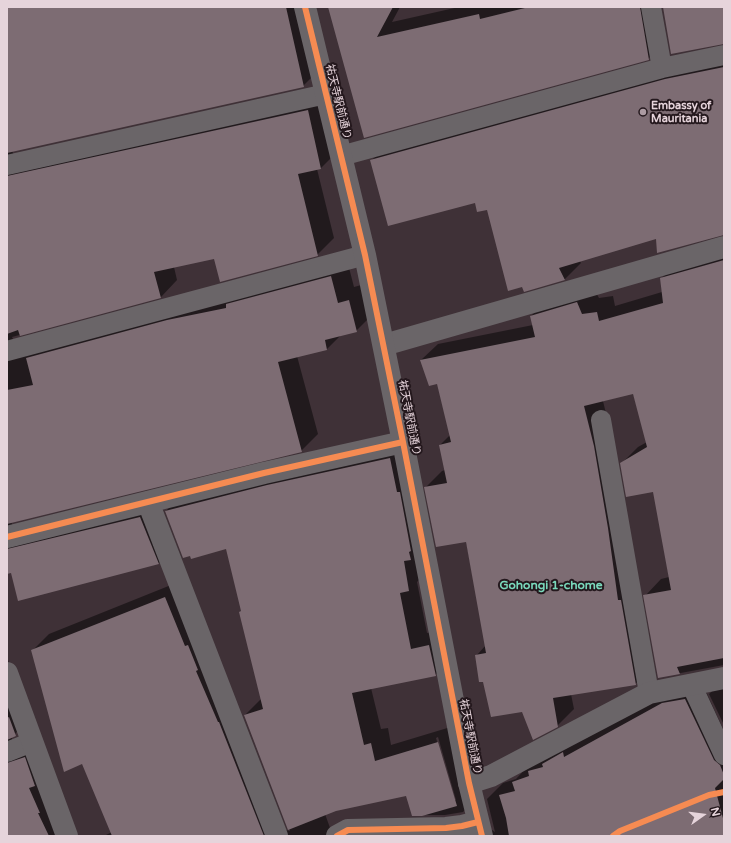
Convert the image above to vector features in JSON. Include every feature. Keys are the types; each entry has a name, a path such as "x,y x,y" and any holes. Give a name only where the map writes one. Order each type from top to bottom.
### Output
{"street":[{"name":"祐天寺駅前通り","path":"305,7 365,255 384,345 469,783 480,829"},
{"path":"384,345 724,247"},
{"path":"7,538 264,473 403,442"},
{"path":"148,502 277,836"},
{"path":"7,673 67,836"},
{"path":"469,783 491,776 649,693 724,678"},
{"path":"337,836 348,830 446,828 462,826 480,829"}],"lane":[{"path":"651,7 662,68"},
{"path":"341,156 662,68 724,55"},
{"path":"7,165 326,94"},
{"path":"7,351 365,255"},
{"path":"601,420 649,693"},
{"path":"691,684 724,755"},
{"path":"7,752 32,742"}],"path":[{"path":"613,836 620,831 709,795 724,792"}],"building":[{"path":"7,7 286,7 304,87 7,153"},
{"path":"328,7 393,7 377,37 479,14 480,19 529,7 640,7 649,60 364,138"},
{"path":"663,7 724,7 724,44 671,54"},
{"path":"724,67 724,235 657,253 656,239 559,268 565,280 524,292 522,287 508,291 487,210 477,212 475,203 388,226 370,160 665,79"},
{"path":"308,110 321,169 298,174 318,256 220,282 214,259 154,272 161,298 20,336 18,330 7,334 7,176"},
{"path":"724,260 724,658 677,667 680,674 658,678 643,595 671,590 653,492 626,497 620,463 647,447 633,394 584,406 594,446 608,528 618,600 621,600 636,685 553,698 558,727 533,740 522,712 491,717 483,682 479,682 475,655 486,653 466,542 436,547 424,487 447,483 439,445 451,442 437,384 429,386 420,360 535,337 530,316 577,302 582,314 597,312 599,321 663,303 660,278"},
{"path":"331,276 338,303 349,300 357,332 325,340 327,350 278,362 302,452 7,524 7,390 33,385 26,358 167,320 226,308 226,304"},
{"path":"390,458 397,492 400,492 411,551 409,552 411,560 404,561 409,591 400,593 411,649 429,645 436,676 352,693 364,745 371,743 375,761 438,742 457,806 422,816 412,816 406,796 336,811 288,830 244,715 263,709 239,612 241,611 226,549 191,559 190,556 183,558 165,511 267,485"},
{"path":"140,517 159,564 18,601 11,573 7,574 7,549"},
{"path":"165,597 185,646 188,645 198,670 196,671 219,722 264,836 112,836 82,764 64,772 31,650"},
{"path":"685,699 714,760 720,765 724,775 724,779 715,788 724,822 724,836 509,836 506,818 499,795 515,791 512,782 529,776 528,771 543,767 542,764 563,752 564,757 662,703"},
{"path":"9,717 16,736 7,740 7,718"},
{"path":"25,757 35,786 29,788 40,813 38,813 49,836 7,836 7,763"}],"cycle path":[{"path":"305,7 365,255 469,783 482,836"},
{"path":"7,537 264,473 403,442"},
{"path":"613,836 620,831 709,795 724,792"},
{"path":"337,836 348,830 446,828 478,822"}],"place":[{"name":"Embassy of Mauritania","path":"643,112"}],"district":[{"name":"Gohongi 1-chome","path":"551,586"}]}
